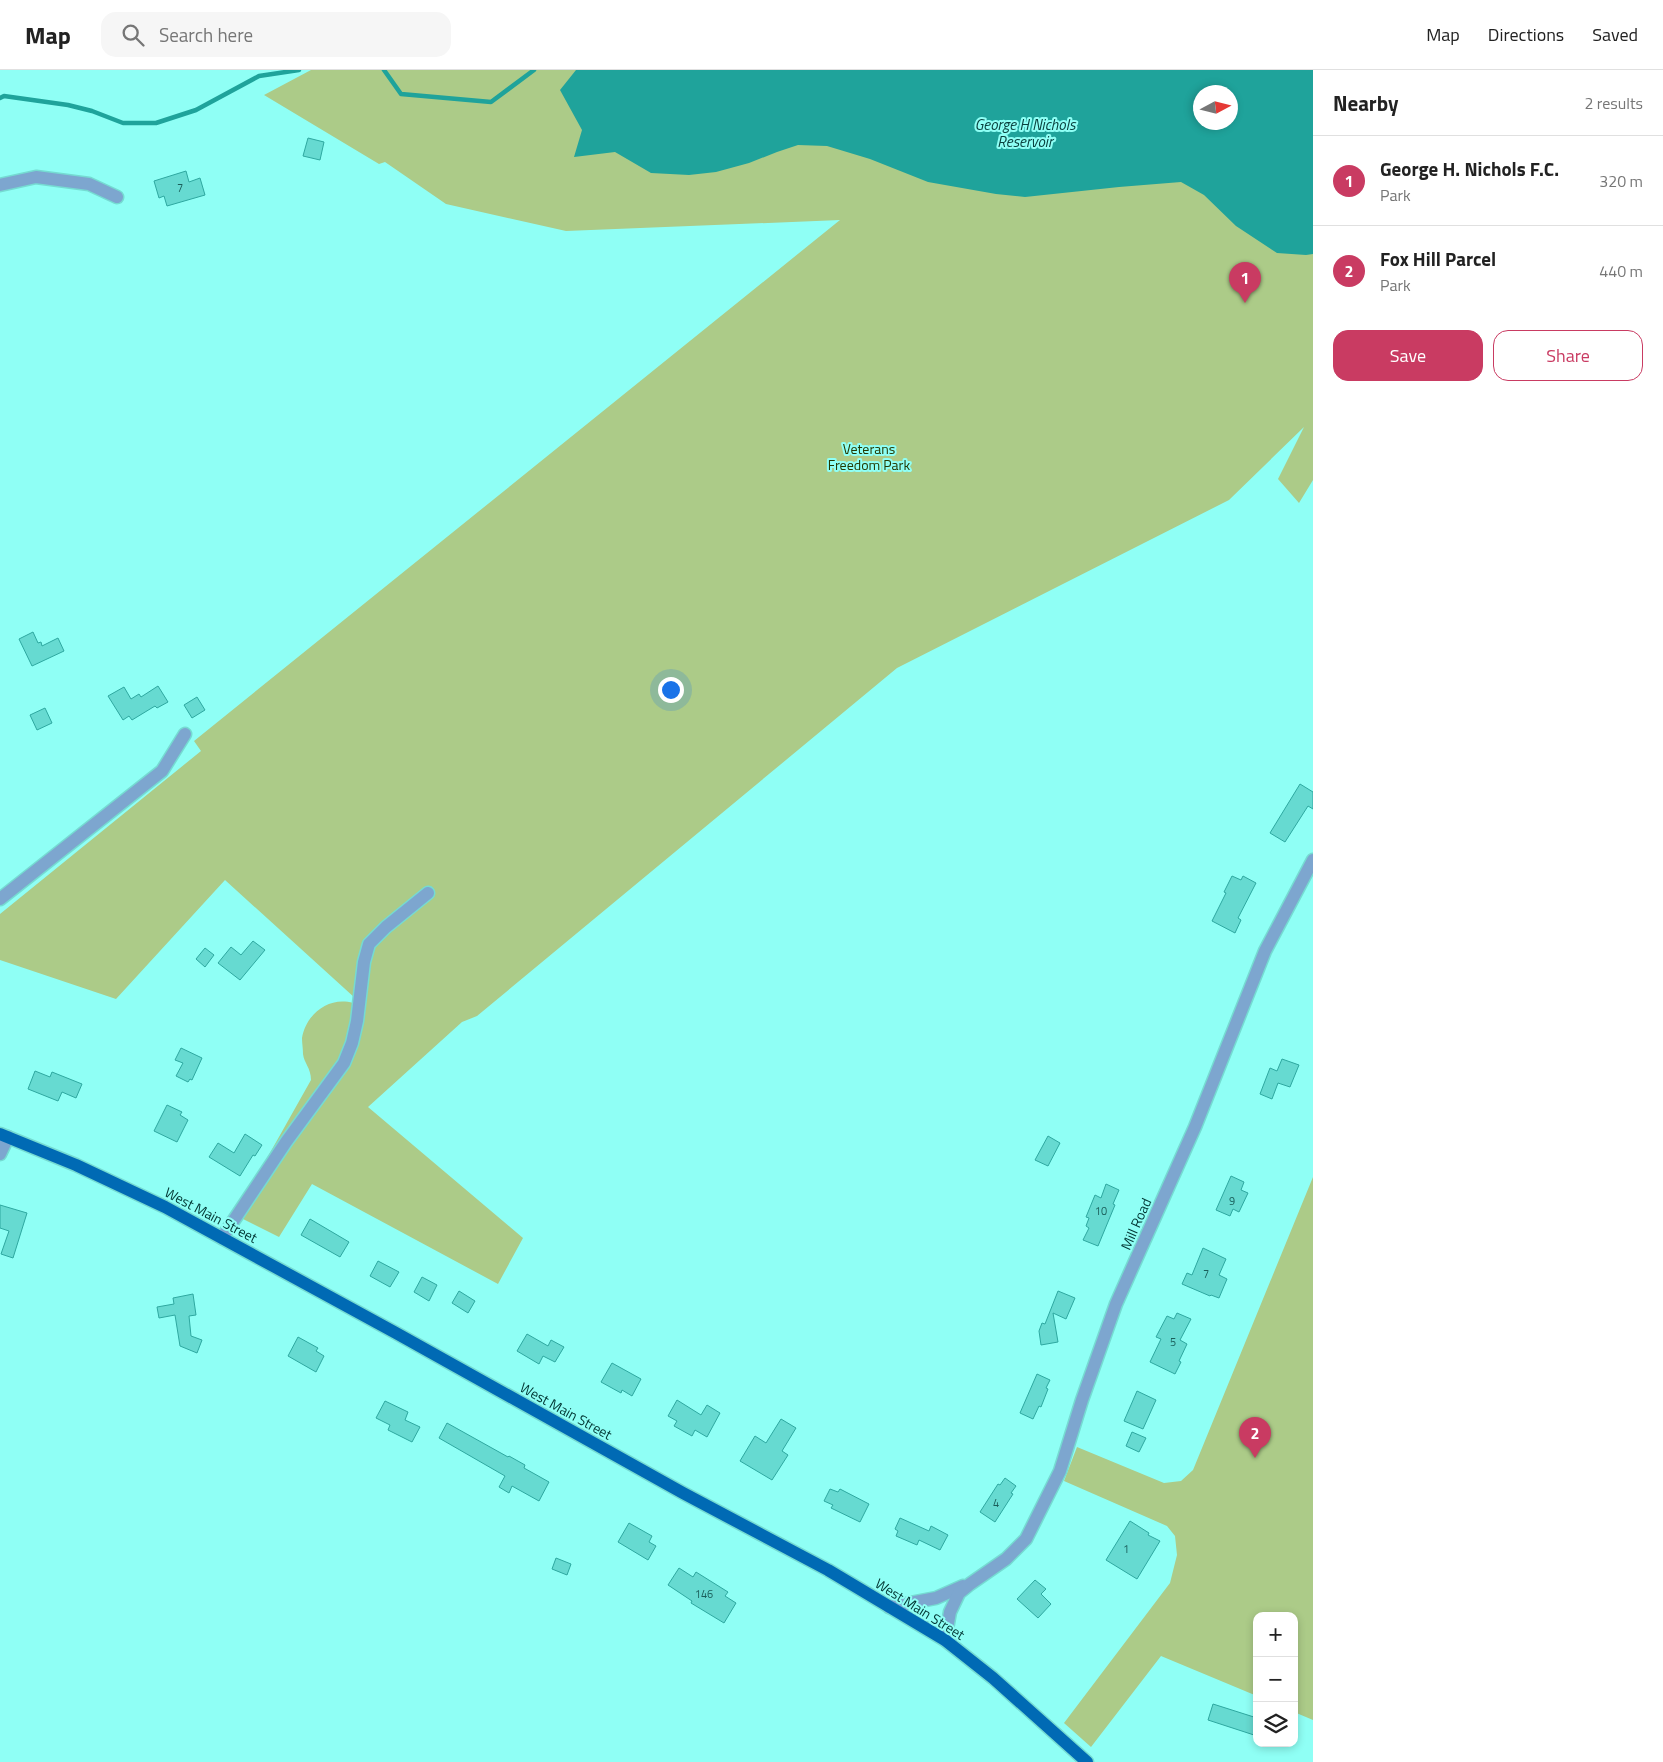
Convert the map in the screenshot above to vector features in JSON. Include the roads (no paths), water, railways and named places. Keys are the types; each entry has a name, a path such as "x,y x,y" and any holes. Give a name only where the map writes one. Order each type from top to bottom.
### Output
{"main road":[{"name":"West Main Street","path":"4,1135 136,1192 668,1485 799,1554 945,1640 992,1678 1087,1762"}],"street":[{"path":"0,185 36,178 89,184 117,197"},
{"path":"0,899 162,771 185,734"},
{"name":"Mill Road","path":"945,1640 953,1603 959,1593 1006,1559 1026,1539 1060,1471 1082,1400 1116,1304 1195,1127 1265,951 1313,860"},
{"path":"222,1238 286,1142 344,1063 352,1043 357,1021 364,962 369,944 386,926 428,893"},
{"path":"0,1154 4,1135"},
{"name":"Mill Road","path":"889,1607 936,1598 970,1584"}],"water":[{"name":"George H Nichols Reservoir","path":"576,70 1313,70 1313,254 1277,253 1236,226 1204,195 1181,182 1025,197 928,182 870,159 827,146 798,145 749,163 716,172 689,175 651,173 615,152 574,157 582,130 560,90"}],"waterway":[{"path":"0,98 4,96 68,105 92,111 123,123 156,123 196,110 259,76 299,70"},
{"path":"384,70 401,94 491,102 534,70"}],"place":[{"name":"George H. Nichols F.C.","path":"1245,303"},
{"name":"Fox Hill Parcel","path":"1255,1458"}],"park label":[{"name":"Veterans Freedom Park","path":"869,458"}]}
